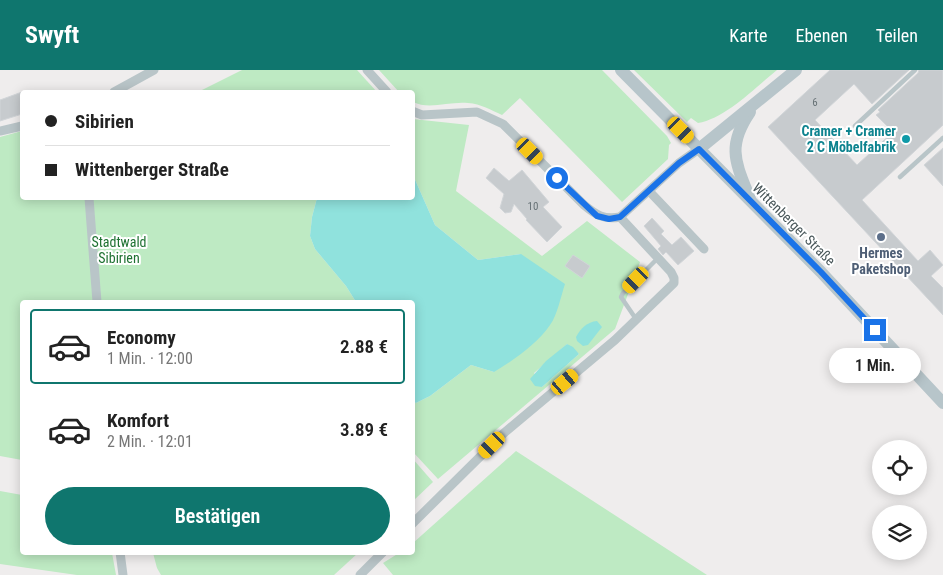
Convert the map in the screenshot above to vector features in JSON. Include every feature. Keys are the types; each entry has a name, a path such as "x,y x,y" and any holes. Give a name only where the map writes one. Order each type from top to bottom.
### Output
{"main road":[{"name":"Wittenberger Straße","path":"621,70 821,272 943,403"},
{"path":"699,149 796,70"},
{"path":"752,203 738,166 735,148 745,119 756,104"}],"street":[{"path":"124,90 154,70"},
{"path":"367,70 385,90"},
{"path":"415,112 422,115 477,112 503,124 597,216 609,219 620,217 679,163 699,149"},
{"path":"0,131 20,126"},
{"path":"649,191 704,249"},
{"path":"89,200 97,300"},
{"path":"415,521 504,433 615,340 674,283 671,272 620,217"},
{"path":"120,555 123,575"},
{"path":"360,575 380,555"}],"lane":[{"path":"855,126 915,70"},
{"path":"900,177 943,138"},
{"path":"637,319 621,297 658,258"}],"green space":[{"path":"242,70 357,70 375,90 202,90"},
{"path":"379,70 602,70 667,136 671,143 669,145 668,159 622,202 520,98 502,115 473,104 419,104 415,103 415,90 397,90"},
{"path":"634,70 777,70 729,109 698,123 691,118 687,122"},
{"path":"415,119 469,125 456,191 542,256 587,221 640,262 615,329 438,479 415,454 415,402 430,396 471,365 494,372 521,254 478,260 435,225 415,180","holes":["567,344 579,354 542,387 534,373"]},
{"name":"Stadtwald Sibirien","path":"20,132 20,200 316,200 310,236 315,249 346,286 355,300 20,300 20,460 0,456 0,137"},
{"path":"516,451 707,575 393,575 383,563 396,555 415,555 415,541"},
{"path":"415,461 433,482 415,499"},
{"path":"0,491 20,495 20,555 112,555 116,575 77,575 0,564"},
{"path":"154,555 356,555 334,575 161,575"}],"water":[{"path":"415,180 435,225 478,260 521,254 565,284 557,311 539,339 494,372 471,365 430,396 416,403 415,300 355,300 346,286 315,249 310,236 316,200 415,200"},
{"path":"597,321 602,327 588,345 583,346 577,341 576,337 585,326"},
{"path":"567,344 573,347 579,354 542,387 535,386 530,379 546,361"}],"building":[{"path":"830,70 909,70 872,104 854,84 815,120 857,165 893,132 876,115 880,112 878,110 919,70 943,70 943,125 862,200 918,261 930,250 943,265 931,276 943,288 943,315 768,127"},
{"path":"20,93 20,115 0,121 0,100"},
{"path":"943,148 943,186 924,165"},
{"path":"494,168 509,181 522,170 549,202 543,207 562,227 547,242 514,204 511,212 505,213 500,208 504,194 486,178"},
{"path":"652,218 664,231 661,234 672,245 681,237 694,251 678,265 666,252 663,255 658,249 661,246 644,226"},
{"path":"573,255 590,266 582,278 565,266"}],"place":[{"name":"Cramer + Cramer 2 C Möbelfabrik","path":"906,139"},
{"name":"Hermes Paketshop","path":"881,237"}],"route":[{"path":"557,178 597,216 609,219 620,217 679,163 699,149 821,272 875,330"}]}
